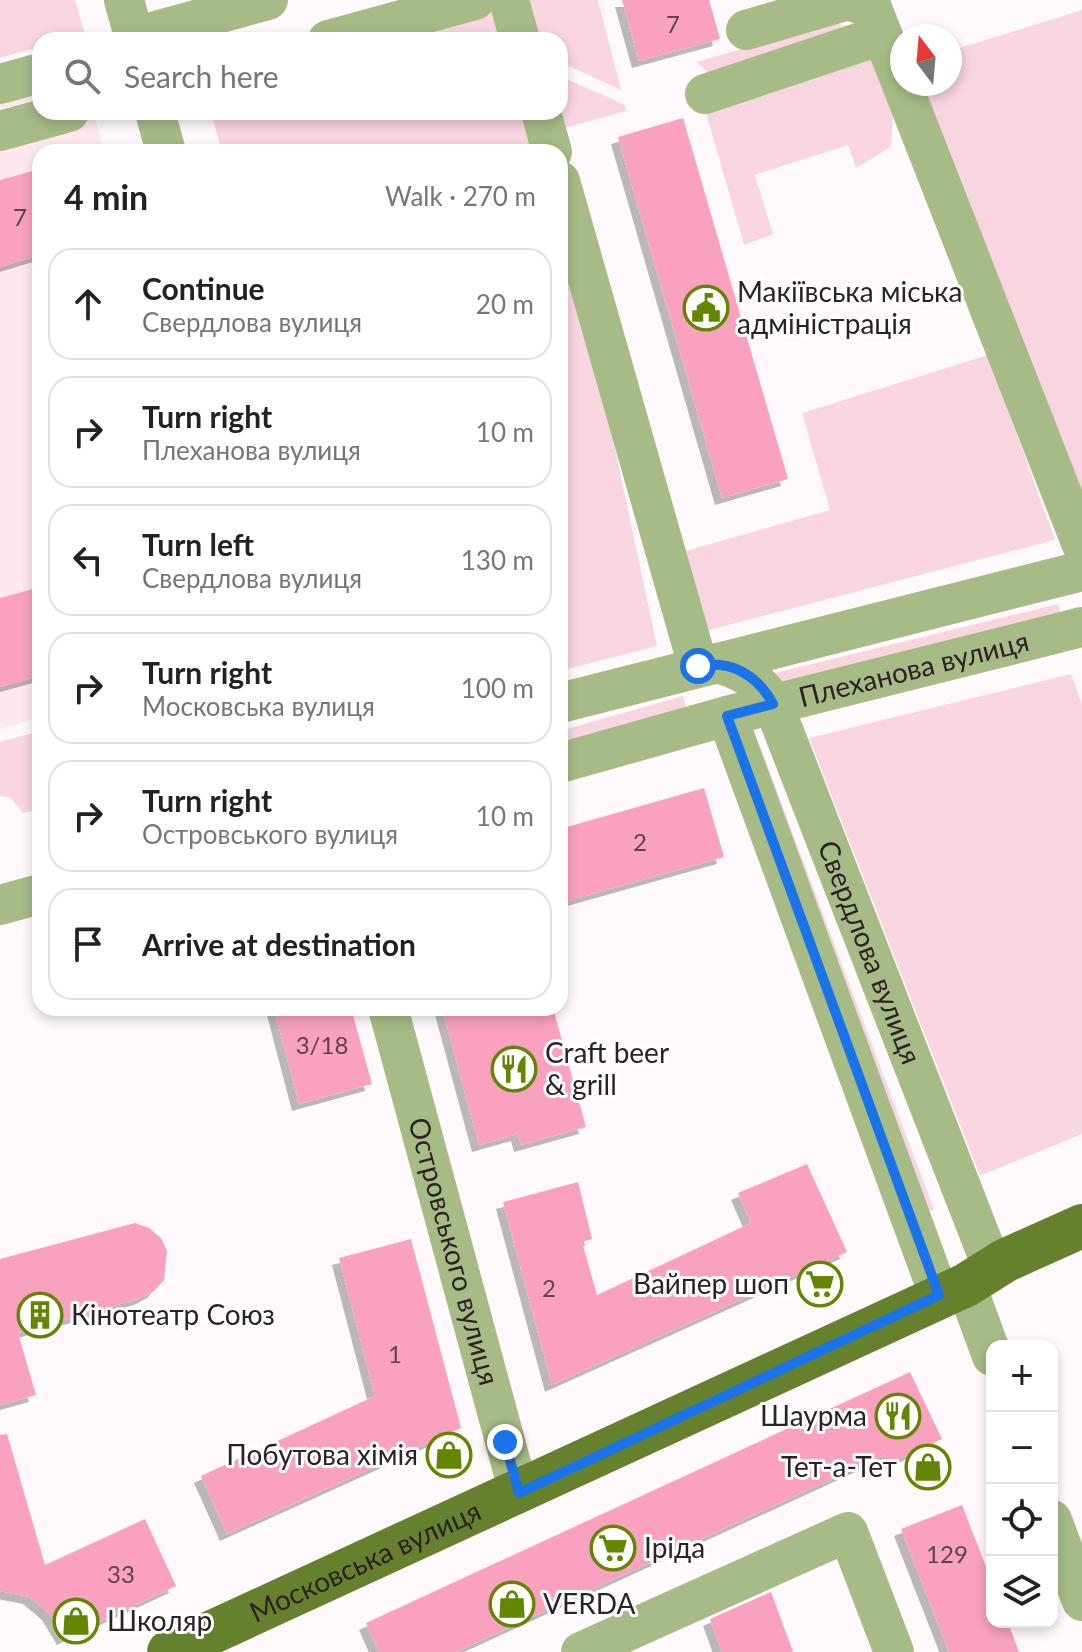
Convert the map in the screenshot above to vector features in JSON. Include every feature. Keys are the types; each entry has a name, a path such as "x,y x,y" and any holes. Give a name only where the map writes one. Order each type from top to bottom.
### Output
{"main road":[{"name":"Московська вулиця","path":"169,1652 519,1493 1082,1226"}],"street":[{"path":"131,26 268,0"},
{"path":"746,30 848,0 877,22 1082,545"},
{"path":"384,32 502,15"},
{"path":"705,94 877,22"},
{"path":"0,84 32,75"},
{"path":"0,131 40,120"},
{"path":"157,120 164,144"},
{"path":"543,120 550,144"},
{"path":"568,207 707,664"},
{"name":"Плеханова вулиця","path":"568,701 1082,571"},
{"name":"Плеханова вулиця","path":"568,761 773,704 1082,627"},
{"name":"Свердлова вулиця","path":"707,664 740,669 773,704 986,1340"},
{"name":"Свердлова вулиця","path":"727,716 966,1283"},
{"path":"0,905 32,896"},
{"name":"Островського вулиця","path":"390,1016 519,1493"},
{"path":"581,1652 848,1532 894,1652"},
{"path":"1058,1536 1082,1601"}],"shaded area":[{"path":"0,0 75,0 84,32 32,32 32,49 0,58"},
{"path":"489,0 503,32 374,32"},
{"path":"525,0 598,0 621,90 568,66 568,32 534,32"},
{"path":"1082,10 1082,491 926,96 962,96 962,47"},
{"path":"836,21 849,31 708,73 697,62"},
{"path":"876,54 894,104 891,147 856,168 848,145 755,175 773,234 744,245 705,110"},
{"path":"32,59 32,120 95,120 102,144 32,144 32,720 0,729 0,68"},
{"path":"568,80 625,105 626,111 561,129 561,120 568,120"},
{"path":"213,120 528,120 535,144 220,144"},
{"path":"568,263 601,383 657,646 568,669"},
{"path":"988,355 1055,540 705,631 682,552 830,510 802,413"},
{"path":"1058,604 1063,624 781,694 767,675"},
{"path":"1071,674 1082,704 1082,1134 980,1176 809,738"},
{"path":"683,696 690,720 568,754 568,729"},
{"path":"32,733 32,811 23,813 11,798 0,796 0,742"},
{"path":"760,746 934,1210 913,1212 744,751"}],"building":[{"path":"622,0 709,0 720,39 639,61"},
{"path":"683,118 788,479 722,498 618,137"},
{"path":"32,171 32,257 0,267 0,180"},
{"path":"32,589 32,678 0,687 0,598"},
{"path":"704,788 724,857 568,901 568,827"},
{"path":"276,1016 353,1016 372,1084 299,1104"},
{"name":"Craft beer & grill","path":"444,1016 555,1016 586,1127 521,1145 518,1134 479,1145"},
{"path":"807,1164 847,1252 552,1385 503,1202 578,1182 592,1239 582,1242 597,1295 751,1223 738,1193"},
{"name":"Кінотеатр Союз","path":"135,1223 149,1228 161,1238 167,1251 164,1280 154,1291 141,1298 18,1333 36,1395 0,1405 0,1259"},
{"path":"411,1239 461,1428 227,1534 201,1476 375,1396 339,1258"},
{"path":"910,1372 942,1439 888,1464 884,1455 456,1652 379,1652 366,1623"},
{"path":"7,1434 45,1565 145,1519 176,1586 64,1638 49,1613 30,1597 0,1591 0,1435"},
{"path":"962,1505 986,1567 986,1628 1010,1628 1019,1652 949,1652 901,1529"},
{"path":"771,1592 793,1652 722,1652 710,1619"}],"place":[{"name":"Макіївська міська адміністрація","path":"706,308"},
{"name":"Craft beer & grill","path":"514,1069"},
{"name":"Вайпер шоп","path":"820,1284"},
{"name":"Кінотеатр Союз","path":"40,1315"},
{"name":"Шаурма","path":"898,1416"},
{"name":"Побутова хімія","path":"449,1455"},
{"name":"Тет-а-Тет","path":"928,1467"},
{"name":"Іріда","path":"613,1548"},
{"name":"VERDA","path":"512,1604"},
{"name":"Школяр","path":"76,1621"}],"route":[{"path":"505,1442 519,1493 939,1295 727,716 773,704 762,687 740,669 717,663 698,666"}]}
